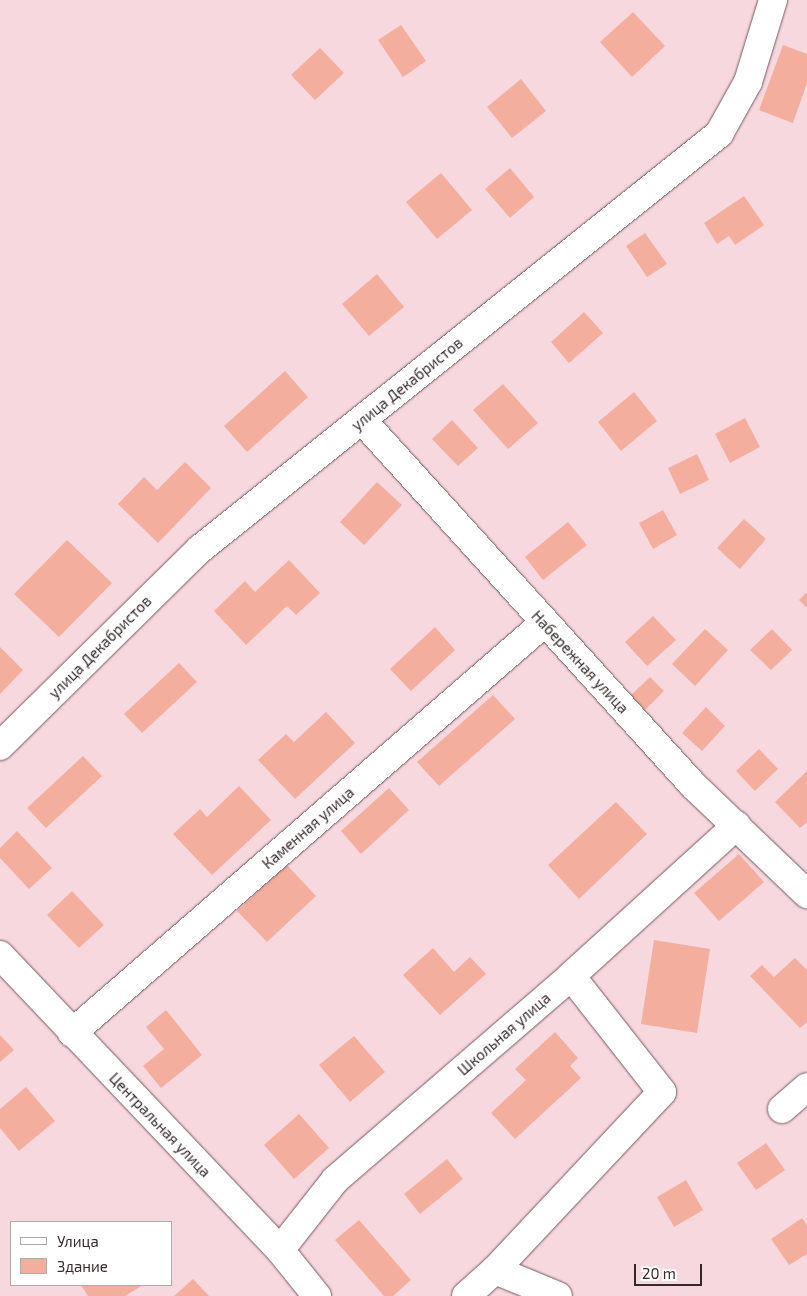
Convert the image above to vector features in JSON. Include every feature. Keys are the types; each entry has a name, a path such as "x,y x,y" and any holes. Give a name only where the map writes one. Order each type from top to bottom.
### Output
{"street":[{"name":"улица Декабристов","path":"0,746 200,549 719,134 748,82 772,0"},
{"name":"Набережная улица","path":"362,420 544,623 693,785 807,894"},
{"name":"Каменная улица","path":"72,1033 544,623"},
{"name":"Школьная улица","path":"280,1250 335,1180 571,976 737,825"},
{"name":"Центральная улица","path":"0,955 280,1250 317,1296"},
{"path":"466,1296 495,1270 662,1092 571,976"},
{"path":"782,1109 807,1087"},
{"path":"495,1270 558,1296"}],"building":[{"path":"633,12 665,46 632,77 600,42"},
{"path":"401,25 426,61 403,77 378,40"},
{"path":"783,45 807,54 807,83 793,123 759,110"},
{"path":"320,48 344,73 315,100 291,75"},
{"path":"521,79 546,111 512,138 487,107"},
{"path":"510,168 534,197 510,218 485,189"},
{"path":"441,173 472,210 437,239 406,202"},
{"path":"744,196 764,225 735,245 729,236 717,244 704,223"},
{"path":"645,233 667,264 647,277 626,246"},
{"path":"377,274 404,307 369,336 342,304"},
{"path":"584,312 603,333 569,363 551,342"},
{"path":"285,371 308,397 247,452 224,426"},
{"path":"503,384 538,423 508,449 473,410"},
{"path":"634,392 657,421 621,451 598,422"},
{"path":"745,418 760,447 730,463 715,434"},
{"path":"452,420 478,448 458,466 432,439"},
{"path":"697,454 709,480 680,494 668,468"},
{"path":"185,462 211,488 158,543 118,504 144,477 157,490"},
{"path":"377,482 402,505 364,545 340,522"},
{"path":"663,510 677,535 653,549 639,523"},
{"path":"744,519 766,539 740,569 717,548"},
{"path":"568,522 587,545 543,580 525,557"},
{"path":"67,540 112,583 59,637 14,594"},
{"path":"289,560 320,593 296,615 287,606 246,645 214,611 245,581 255,592"},
{"path":"807,592 807,608 799,600"},
{"path":"653,616 676,640 647,666 625,642"},
{"path":"435,627 455,650 411,691 390,669"},
{"path":"705,629 728,650 695,686 672,664"},
{"path":"772,629 792,650 771,670 750,650"},
{"path":"0,647 23,670 0,694"},
{"path":"179,663 197,682 142,733 124,714"},
{"path":"650,677 664,691 645,710 631,695"},
{"path":"493,695 515,719 439,786 417,762"},
{"path":"706,707 725,726 702,751 682,733"},
{"path":"326,712 355,743 295,799 258,760 286,734 294,742"},
{"path":"759,749 778,769 755,791 736,771"},
{"path":"83,756 102,776 46,828 27,808"},
{"path":"807,771 807,822 800,828 775,802"},
{"path":"239,786 271,820 212,875 173,834 200,809 207,817"},
{"path":"389,788 409,810 361,854 341,831"},
{"path":"616,802 647,834 579,899 548,865"},
{"path":"17,831 52,868 29,889 0,858 0,848"},
{"path":"739,854 764,882 719,921 694,893"},
{"path":"287,865 316,896 267,942 237,911"},
{"path":"72,891 104,925 79,948 47,915"},
{"path":"654,940 710,949 697,1033 641,1024"},
{"path":"433,948 454,972 470,957 486,974 440,1015 403,975"},
{"path":"795,958 807,970 807,1022 800,1028 750,976 762,965 774,977"},
{"path":"166,1010 202,1055 161,1088 143,1066 164,1049 146,1027"},
{"path":"555,1032 578,1058 570,1066 581,1078 515,1139 491,1113 526,1080 515,1069"},
{"path":"0,1035 14,1050 0,1062"},
{"path":"354,1036 385,1072 350,1102 319,1065"},
{"path":"26,1087 55,1121 19,1151 0,1128 0,1109"},
{"path":"299,1114 329,1148 294,1179 264,1145"},
{"path":"766,1143 785,1170 756,1190 737,1163"},
{"path":"447,1159 463,1179 420,1214 404,1194"},
{"path":"686,1180 703,1210 674,1227 657,1197"},
{"path":"802,1218 807,1225 807,1254 789,1265 771,1239"},
{"path":"359,1220 411,1280 393,1296 384,1296 335,1240"},
{"path":"193,1279 209,1296 174,1296"},
{"path":"82,1286 141,1286 125,1296 88,1296"}]}
